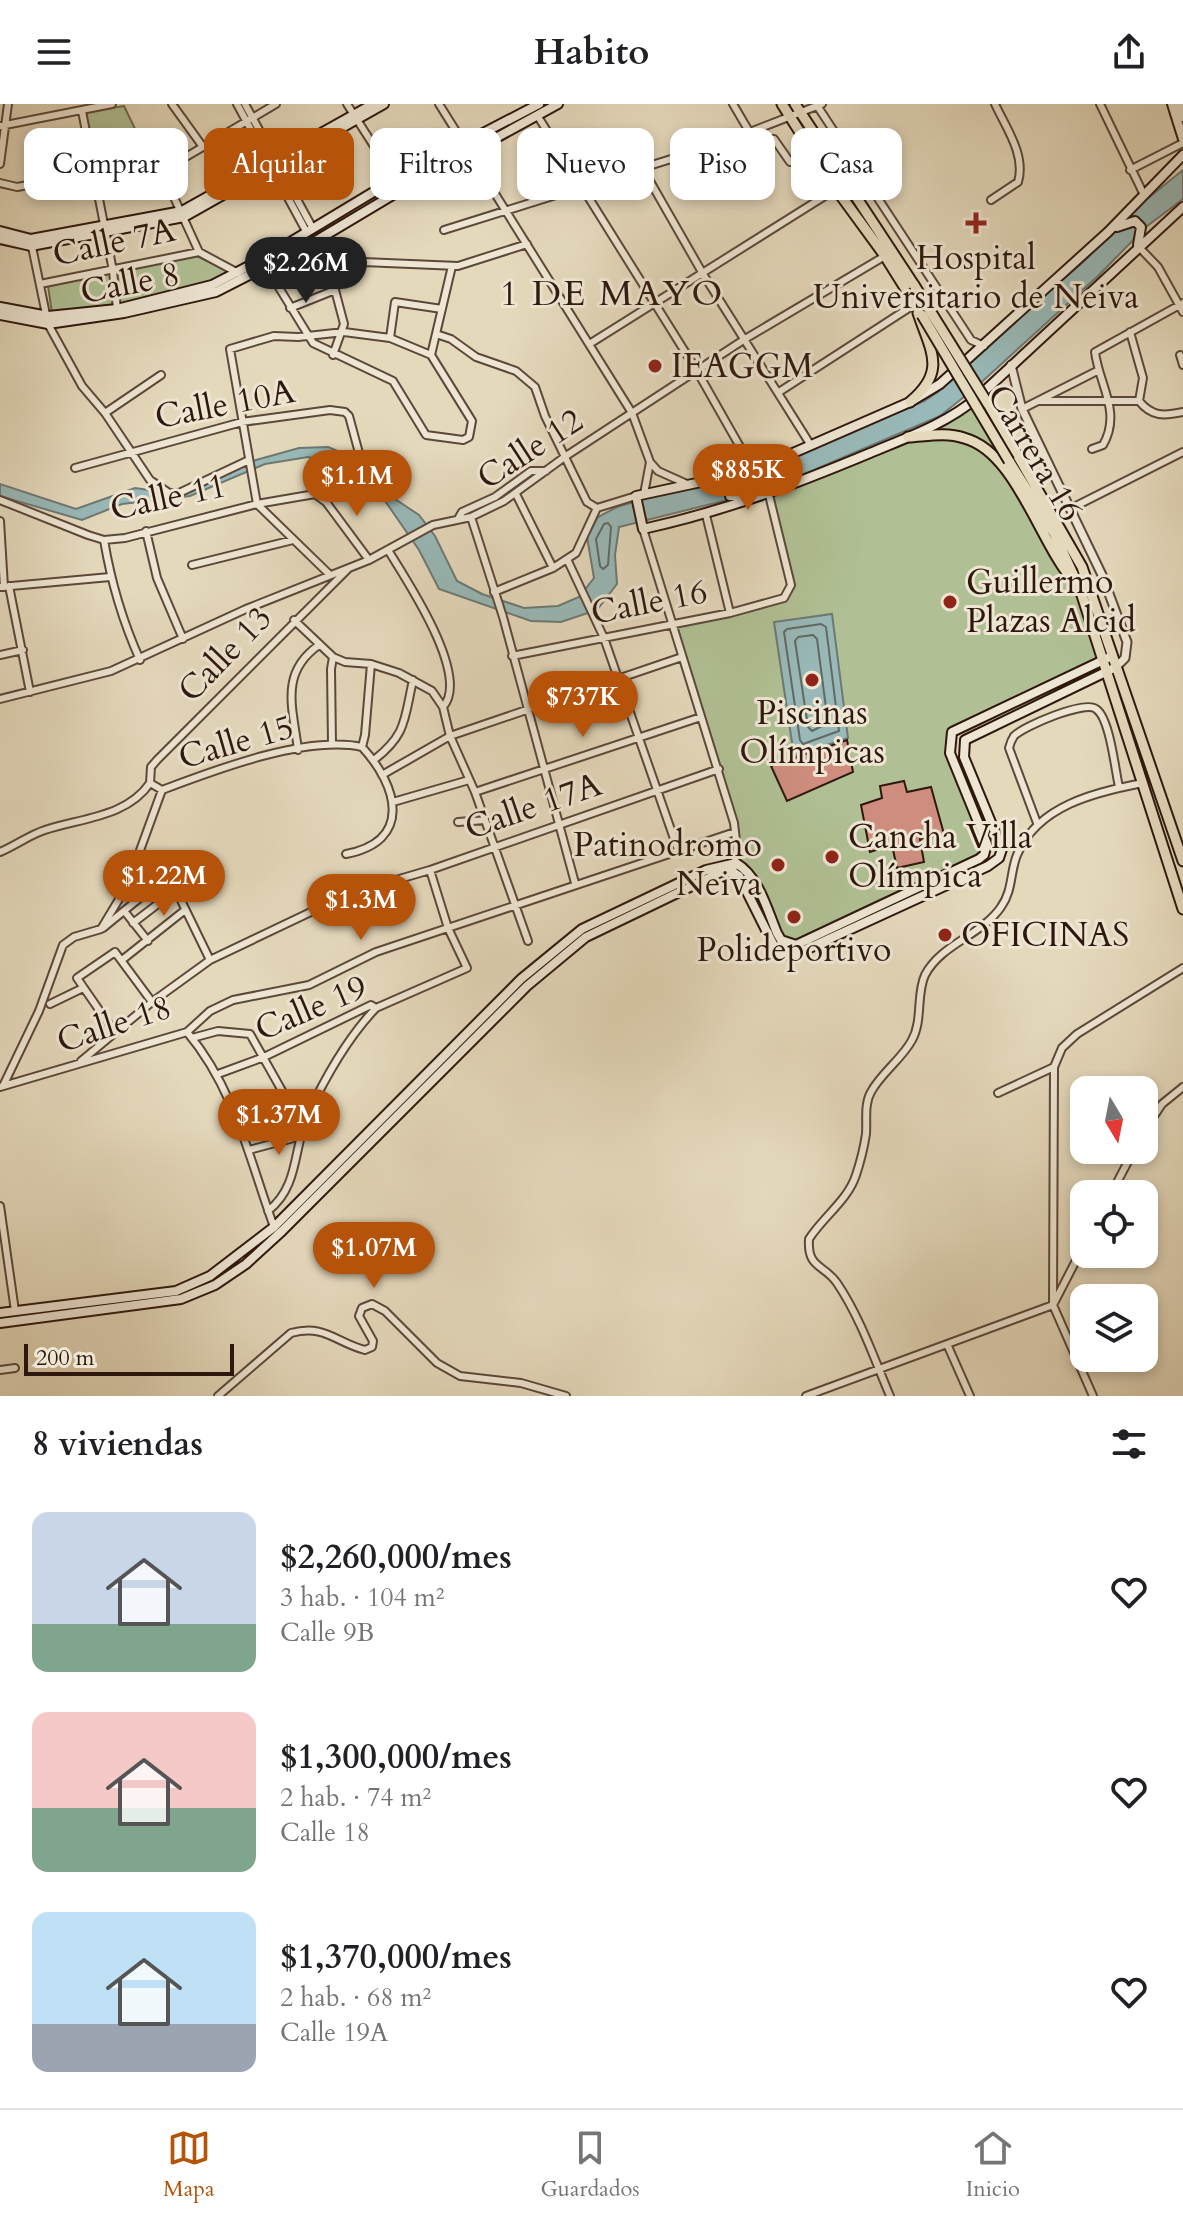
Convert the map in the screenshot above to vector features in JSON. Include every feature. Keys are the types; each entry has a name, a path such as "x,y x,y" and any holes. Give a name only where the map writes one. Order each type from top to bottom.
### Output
{"main road":[{"path":"357,118 373,104"},
{"path":"339,128 384,104"},
{"name":"Calle 8","path":"494,128 535,108 558,104"},
{"name":"Carrera 16","path":"782,104 798,128"},
{"name":"Carrera 16","path":"795,104 914,285 1054,533 1080,589 1183,909"},
{"path":"1172,104 1183,141"},
{"path":"1180,104 1183,117"},
{"name":"Calle 8","path":"501,130 535,108"},
{"path":"783,488 735,498 728,490 732,480 910,402 940,384 1108,232 1183,155"},
{"name":"Calle 8","path":"0,307 48,320 117,309 194,291 238,273 370,194"},
{"path":"0,239 31,242 104,230 183,214 209,200"},
{"name":"Calle 8","path":"0,315 48,320 124,313 195,298 231,286 267,268 386,200"},
{"name":"Carrera 16","path":"844,200 885,256 1074,550 1183,861"},
{"path":"777,460 639,497 643,526 706,515 769,495 908,437 964,409 1183,207"},
{"path":"1108,232 1135,221 1142,233 1138,246"},
{"path":"0,231 31,242"},
{"path":"910,402 930,383 935,362 915,305"},
{"path":"908,437 964,437 995,456 1067,575 1080,589"},
{"path":"0,1313 176,1291 210,1276 274,1227 521,979 582,929 706,870 734,867 751,875 781,940 796,945 979,859 984,855 987,844 950,753 952,732 1112,656"},
{"path":"734,867 774,946 792,956 988,866 999,858 1002,849 964,757 965,740 1116,667"},
{"path":"0,1323 181,1299 215,1285 246,1264 282,1231 527,986 586,937 734,867"}],"street":[{"path":"0,164 8,104"},
{"path":"172,104 203,147"},
{"path":"237,104 254,128"},
{"path":"245,104 250,121"},
{"path":"188,156 276,104"},
{"path":"347,104 370,139"},
{"path":"439,104 455,128"},
{"path":"733,104 747,128"},
{"path":"991,200 1018,182 1022,170 995,104"},
{"path":"1100,104 1144,195"},
{"path":"3,126 110,105"},
{"path":"762,128 820,106 971,340 984,346"},
{"path":"535,108 547,128"},
{"path":"82,111 85,128"},
{"path":"775,140 790,162"},
{"path":"1130,170 1183,141"},
{"path":"0,183 24,186"},
{"path":"654,188 703,274 810,444"},
{"path":"98,200 113,271 117,309"},
{"path":"176,200 199,252 238,273"},
{"path":"293,200 309,229"},
{"path":"499,200 591,343 632,413 650,462 658,471 689,485"},
{"path":"444,230 542,200"},
{"path":"590,200 656,303 752,468"},
{"path":"591,343 819,200"},
{"path":"31,242 48,320 82,386 105,413 150,480 163,489 179,493 249,461"},
{"path":"314,242 335,290 344,332 333,355"},
{"path":"331,281 363,262 464,265 527,244"},
{"path":"1138,246 1158,267 1183,312"},
{"name":"Calle 7A","path":"40,284 199,252"},
{"name":"Calle 12","path":"0,699 72,684 140,660 329,574 369,560 433,525 471,517 516,494 566,456 745,339 885,256"},
{"path":"431,355 452,266"},
{"path":"267,268 290,308 308,335 313,343 393,381 426,435 463,440 469,437 473,429 472,421 431,355 390,338 344,332 308,335 274,336 230,349 257,504 329,574"},
{"path":"290,308 335,290"},
{"path":"390,338 395,302 442,309"},
{"path":"1092,449 1103,445 1110,431 1110,398 1095,357 1097,349 1181,304"},
{"path":"779,392 915,305"},
{"path":"1130,332 1143,378 1139,401"},
{"path":"436,334 451,339 476,357 516,371 535,387 545,416 587,502 597,508 639,497 650,462"},
{"path":"1180,355 1183,365"},
{"path":"1011,365 1022,409 1102,575 1127,642 1125,658 1116,667"},
{"path":"1022,409 1099,370"},
{"path":"105,413 161,375"},
{"path":"1040,401 1110,398 1139,401 1154,414 1165,416 1183,412"},
{"name":"Calle 10A","path":"75,468 242,422 340,410 349,416 359,453"},
{"path":"1070,509 1183,452"},
{"path":"457,520 462,512 495,497 531,471 546,471"},
{"path":"516,494 553,568"},
{"name":"Calle 11","path":"0,500 104,540 125,538 257,504 302,495 321,496 369,560"},
{"name":"Calle 16","path":"512,656 778,601 790,590 769,495"},
{"path":"495,594 567,559 581,546 597,508"},
{"path":"706,515 730,613"},
{"path":"471,517 503,617 575,883"},
{"path":"0,521 4,587 23,650 30,692"},
{"path":"643,526 670,624 719,769 735,832 734,867"},
{"path":"146,531 157,578 183,639"},
{"path":"104,540 110,577 123,621 140,660"},
{"path":"192,565 293,540"},
{"path":"388,550 412,588 445,658 452,688 450,699 443,707"},
{"path":"567,559 604,638 678,850"},
{"name":"Calle 13","path":"150,783 151,767 351,566"},
{"path":"4,587 110,577"},
{"path":"294,620 333,657 345,662 371,664 432,691 443,707 450,736 475,792 528,941"},
{"path":"298,750 290,682 303,656 319,645"},
{"path":"0,655 23,650"},
{"path":"332,744 333,657"},
{"path":"382,775 450,736 682,657"},
{"path":"346,854 369,847 383,837 393,822 393,802 382,775 362,747 371,664"},
{"path":"374,760 394,744 402,732 413,680"},
{"path":"1037,823 1009,748 1013,737 1073,708 1086,705 1097,709 1105,721 1119,787"},
{"path":"475,792 701,717"},
{"name":"Calle 15","path":"0,852 42,831 128,805 150,783 162,790 259,757 332,744 362,747"},
{"name":"Calle 17A","path":"79,1063 152,1002 210,960 355,892 430,870 719,769"},
{"path":"393,802 469,780"},
{"path":"890,1396 849,1301 833,1277 811,1259 809,1239 855,1178 865,1136 869,1095 912,1041 921,1011 924,978 935,960 982,929 1002,906 1012,884 1014,860 1023,839 1037,823 1063,808 1119,787 1143,783"},
{"path":"101,929 127,886 162,790"},
{"path":"458,822 485,820"},
{"name":"Calle 18","path":"1,1087 79,1063 190,1035 210,1011 233,1000 309,985 376,952 735,832"},
{"path":"430,870 448,928"},
{"path":"1,1087 39,1011 63,945 74,937 101,929 168,875"},
{"path":"133,923 176,890 210,960"},
{"path":"122,960 185,910"},
{"path":"125,912 148,941"},
{"name":"Calle 19","path":"218,1074 264,1057 349,1013 371,1005 376,1008 467,968 448,928"},
{"path":"115,1033 77,978 115,952 152,1002"},
{"path":"1093,1396 1053,1305 1054,1067 1062,1048 1077,1034 1183,968"},
{"path":"50,1004 83,988"},
{"path":"268,1211 288,1189 302,1132 333,1070 376,1008"},
{"path":"274,1227 249,1150 218,1074 190,1035 218,1031 250,1034 302,1132"},
{"path":"998,1093 1054,1067"},
{"path":"1158,1110 1183,1087"},
{"path":"249,1150 302,1132"},
{"path":"0,1206 15,1311"},
{"path":"806,1396 1053,1305 1072,1268"},
{"path":"218,1396 291,1333 305,1329 326,1331 352,1346 365,1350 372,1347 371,1335 359,1316 362,1308 372,1304 385,1311 437,1363 460,1376 521,1383 566,1396"},
{"path":"947,1344 970,1396"},
{"path":"0,1370 15,1368"}],"green space":[{"path":"124,106 135,128 87,128 84,112"},
{"path":"197,256 229,272 214,281 171,294 52,313 48,286"},
{"path":"970,404 993,445 988,448 1080,589 1101,661 958,727 949,739 985,839 984,855 802,943 781,940 758,889 736,863 734,823 670,624 778,601 790,590 770,497"}],"water":[{"path":"1183,170 1183,199 1146,227 1098,276 940,416 767,490 619,527 615,555 617,584 597,610 561,622 531,621 439,589 419,550 383,498 324,461 308,457 265,464 190,496 122,504 82,520 0,496 0,484 76,509 135,488 177,494 205,485 256,460 299,448 328,447 348,455 380,489 419,515 435,536 457,581 482,594 524,608 558,606 579,597 594,578 587,537 598,517 617,507 810,449 924,401 938,392 959,368 1082,263 1142,203"},
{"name":"Piscinas Olímpicas","path":"832,614 848,738 794,756 774,622"}],"building":[{"path":"847,740 853,772 787,801 771,766"},
{"path":"904,781 907,792 931,787 944,834 920,839 924,862 897,868 892,845 870,852 861,805 882,798 880,786"}],"place":[{"name":"Hospital Universitario de Neiva","path":"976,223"},
{"name":"IEAGGM","path":"655,366"},
{"name":"Guillermo Plazas Alcid","path":"950,602"},
{"name":"Piscinas Olímpicas","path":"812,680"},
{"name":"Cancha Villa Olímpica","path":"832,857"},
{"name":"Patinodromo Neiva","path":"778,865"},
{"name":"Polideportivo","path":"794,917"},
{"name":"OFICINAS","path":"945,935"}],"district":[{"name":"1 DE MAYO","path":"612,293"}]}
